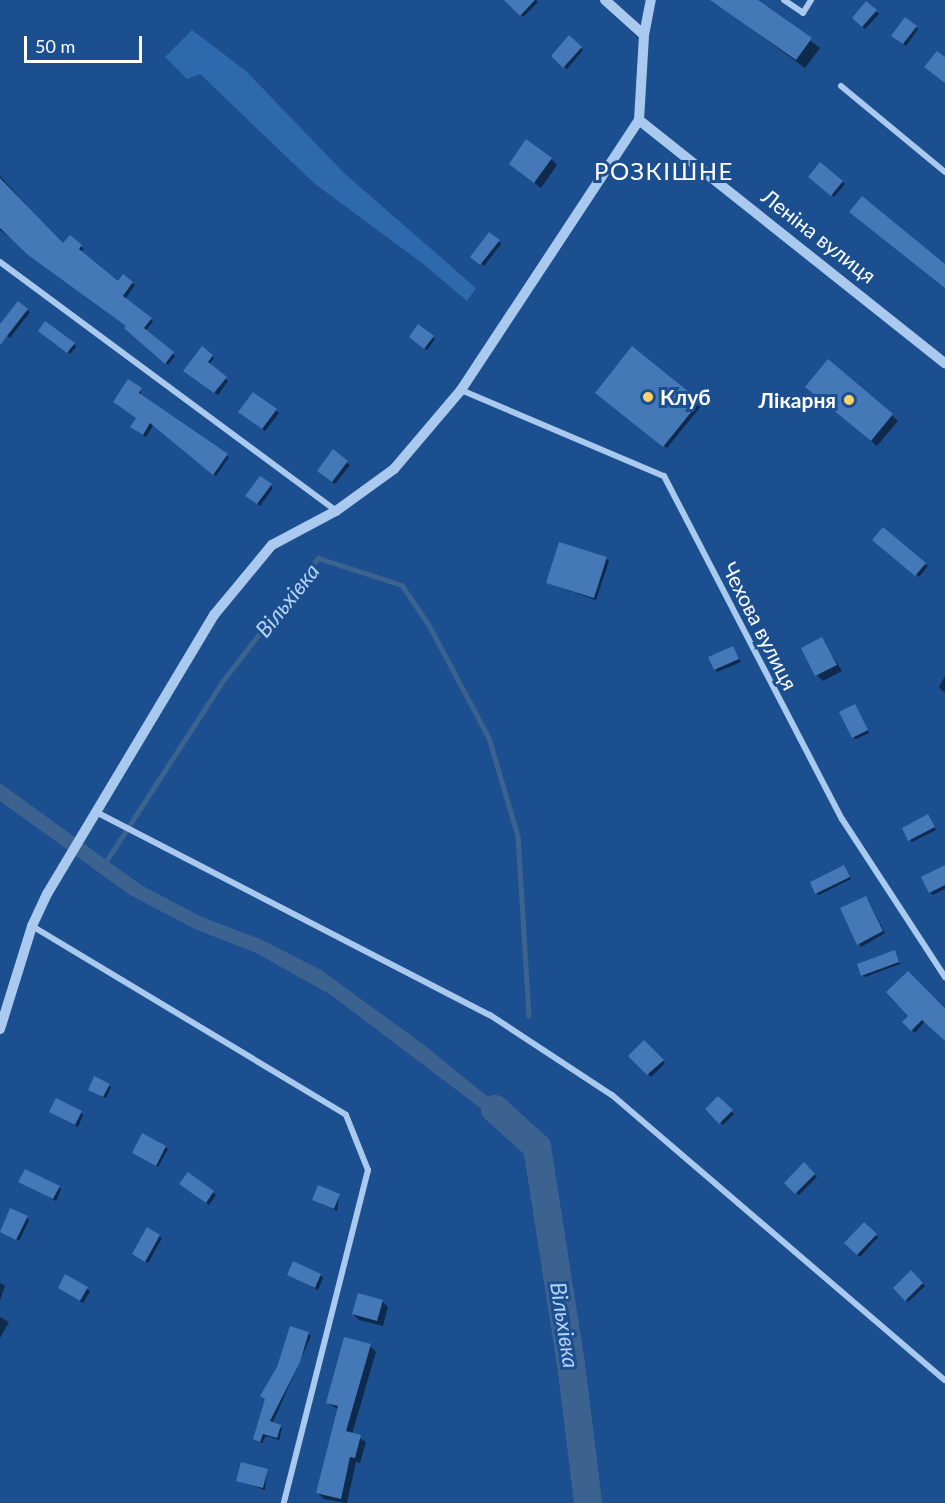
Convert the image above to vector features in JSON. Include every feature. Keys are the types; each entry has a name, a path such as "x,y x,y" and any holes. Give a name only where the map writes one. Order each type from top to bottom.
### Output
{"street":[{"path":"604,0 644,35"},
{"path":"0,1029 32,926 46,894 98,813 214,615 272,545 336,511 394,469 461,390 639,120 644,35 651,0"},
{"path":"784,0 803,13 812,0"},
{"path":"841,86 945,172"},
{"name":"Леніна вулиця","path":"639,120 945,363"},
{"path":"0,262 336,511"},
{"name":"Чехова вулиця","path":"461,390 664,476 842,819 945,977"},
{"path":"98,813 490,1015 612,1095 945,1380"},
{"path":"32,926 346,1115 368,1170 284,1503"}],"shaded area":[{"path":"192,30 246,71 344,173 476,288 467,301 422,263 315,184 200,74 187,79 165,57"},
{"path":"0,783 141,885 202,917 260,939 321,970 424,1045 530,1131 520,1138 331,995 256,953 195,929 130,895 0,801"}],"building":[{"path":"504,0 535,0 520,16"},
{"path":"710,0 758,0 812,38 796,60"},
{"path":"866,1 877,10 862,27 852,18"},
{"path":"905,17 917,26 903,44 891,36"},
{"path":"569,35 582,47 563,68 551,56"},
{"path":"937,51 945,57 945,83 924,67"},
{"path":"526,139 552,158 534,183 509,164"},
{"path":"820,162 843,181 831,196 808,177"},
{"path":"0,178 63,243 70,235 82,245 79,249 118,281 123,274 133,282 123,296 152,318 144,328 174,352 165,364 124,328 126,326 28,255 0,228"},
{"path":"862,196 945,264 945,288 849,212"},
{"path":"489,232 500,240 480,265 470,257"},
{"path":"18,301 28,309 0,345 0,324"},
{"path":"45,321 75,343 67,353 38,331"},
{"path":"418,324 434,336 424,349 409,337"},
{"path":"202,346 213,355 208,362 227,377 214,393 183,371"},
{"name":"Клуб","path":"632,346 700,401 663,447 595,393"},
{"name":"Лікарня","path":"828,359 893,414 871,441 805,387"},
{"path":"128,379 142,388 139,393 228,454 213,475 150,423 143,435 130,427 136,418 113,402"},
{"path":"253,392 277,409 262,429 238,412"},
{"path":"333,449 348,461 332,482 317,471"},
{"path":"260,476 272,484 257,504 245,496"},
{"path":"883,527 926,563 915,576 872,540"},
{"path":"559,542 607,557 594,598 546,583"},
{"path":"822,637 837,665 815,676 801,648"},
{"path":"733,646 739,659 714,670 708,657"},
{"path":"855,704 868,730 852,738 839,712"},
{"path":"928,814 935,827 908,841 902,828"},
{"path":"844,865 850,877 815,894 810,882"},
{"path":"945,865 945,885 929,893 921,877"},
{"path":"866,896 883,931 857,945 840,908"},
{"path":"895,950 899,962 861,976 857,964"},
{"path":"908,971 945,1008 945,1041 922,1020 911,1031 902,1022 908,1016 886,992"},
{"path":"644,1040 664,1060 647,1075 628,1056"},
{"path":"94,1076 110,1084 103,1097 88,1090"},
{"path":"718,1096 733,1110 719,1124 705,1109"},
{"path":"56,1098 82,1111 75,1125 49,1112"},
{"path":"142,1133 166,1146 156,1166 132,1153"},
{"path":"804,1162 815,1174 795,1194 784,1183"},
{"path":"25,1169 60,1186 53,1199 18,1182"},
{"path":"188,1172 214,1191 206,1203 179,1184"},
{"path":"318,1185 340,1194 334,1209 312,1200"},
{"path":"10,1208 28,1216 16,1240 0,1232"},
{"path":"864,1222 877,1234 857,1255 844,1243"},
{"path":"147,1227 160,1235 145,1262 132,1254"},
{"path":"293,1261 321,1274 315,1288 287,1275"},
{"path":"911,1270 923,1283 905,1301 893,1288"},
{"path":"65,1274 88,1287 80,1301 58,1288"},
{"path":"358,1293 383,1300 377,1321 352,1314"},
{"path":"290,1326 309,1332 300,1362 270,1421 281,1425 277,1438 263,1434 260,1442 253,1439 265,1399 260,1396 277,1367"},
{"path":"344,1337 371,1344 346,1431 361,1435 355,1458 350,1457 341,1499 316,1493 338,1406 326,1403"},
{"path":"241,1462 268,1469 263,1488 236,1481"}],"waterway":[{"name":"Вільхівка","path":"103,866 222,682 318,558 402,585 429,625 489,738 518,836 529,1016"},
{"name":"Вільхівка","path":"495,1109 537,1147 571,1364 588,1503"}],"place":[{"name":"Клуб","path":"648,397"},
{"name":"Лікарня","path":"849,400"}],"district":[{"name":"РОЗКІШНЕ","path":"664,171"}]}
